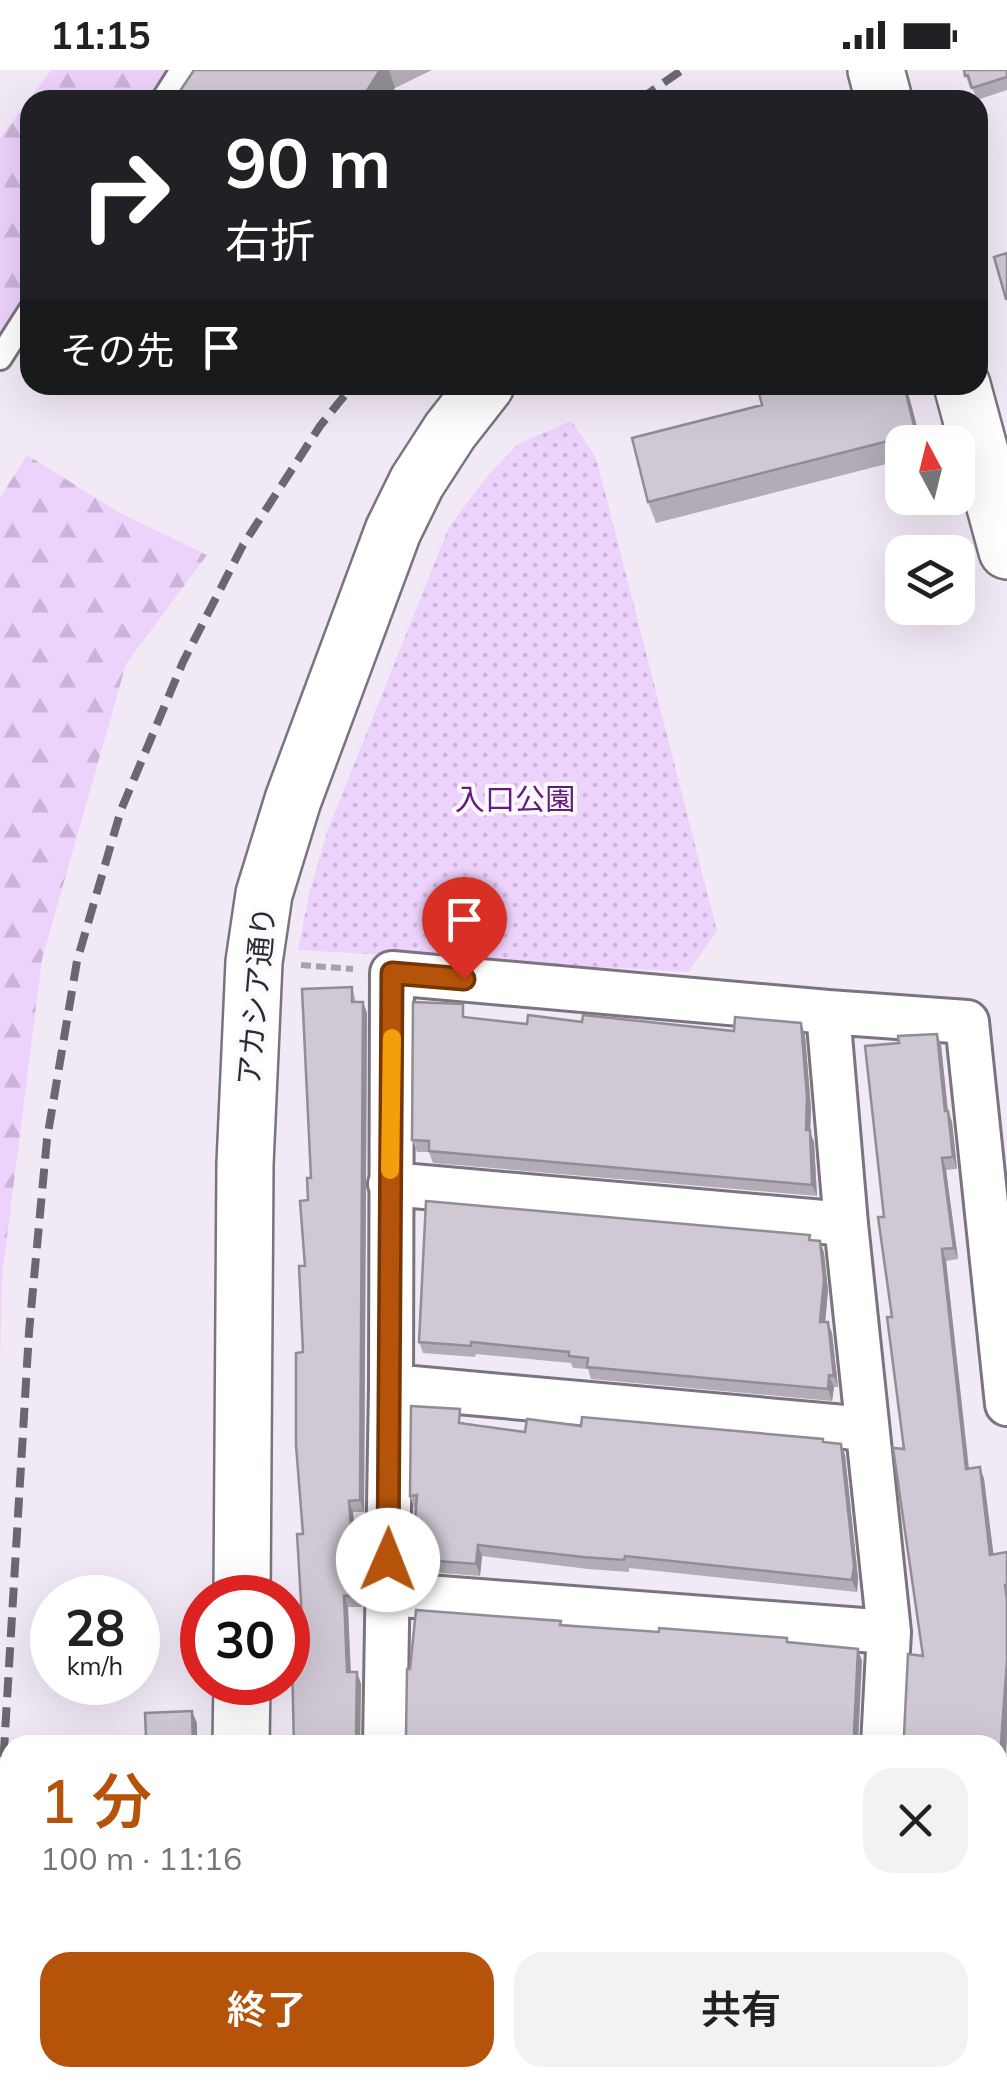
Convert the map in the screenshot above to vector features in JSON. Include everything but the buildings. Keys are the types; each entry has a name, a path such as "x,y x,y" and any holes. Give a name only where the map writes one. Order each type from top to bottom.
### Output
{"street":[{"name":"アカシア通り","path":"242,1575 245,1164 254,962 264,894 293,800 393,530 417,482 478,395"},
{"path":"965,395 1007,550"},
{"path":"384,1735 391,1386 392,973 967,1022 1007,1404"},
{"path":"828,1012 889,1632 884,1735"},
{"path":"390,1184 846,1224"},
{"path":"391,1386 867,1428"},
{"path":"388,1594 889,1632"},
{"path":"241,1735 242,1705"}],"lane":[{"path":"0,358 20,326"}],"path":[{"path":"254,962 392,973"}],"green space":[{"path":"51,70 167,70 156,90 36,90"},
{"path":"20,112 20,306 0,334 0,139"},
{"name":"入口公園","path":"571,421 596,457 717,931 688,972 298,950 327,832 449,527 485,479 518,444"},
{"path":"27,455 120,513 207,555 126,664 42,959 2,1277 0,1358 0,498"}],"railway":[{"path":"653,90 682,70"},
{"path":"5,1735 29,1332 47,1139 77,961 121,810 183,662 243,545 320,426 345,395"}],"slow traffic":[{"path":"390,1170 392,1038"}],"route":[{"path":"388,1560 392,973 464,979"}]}
